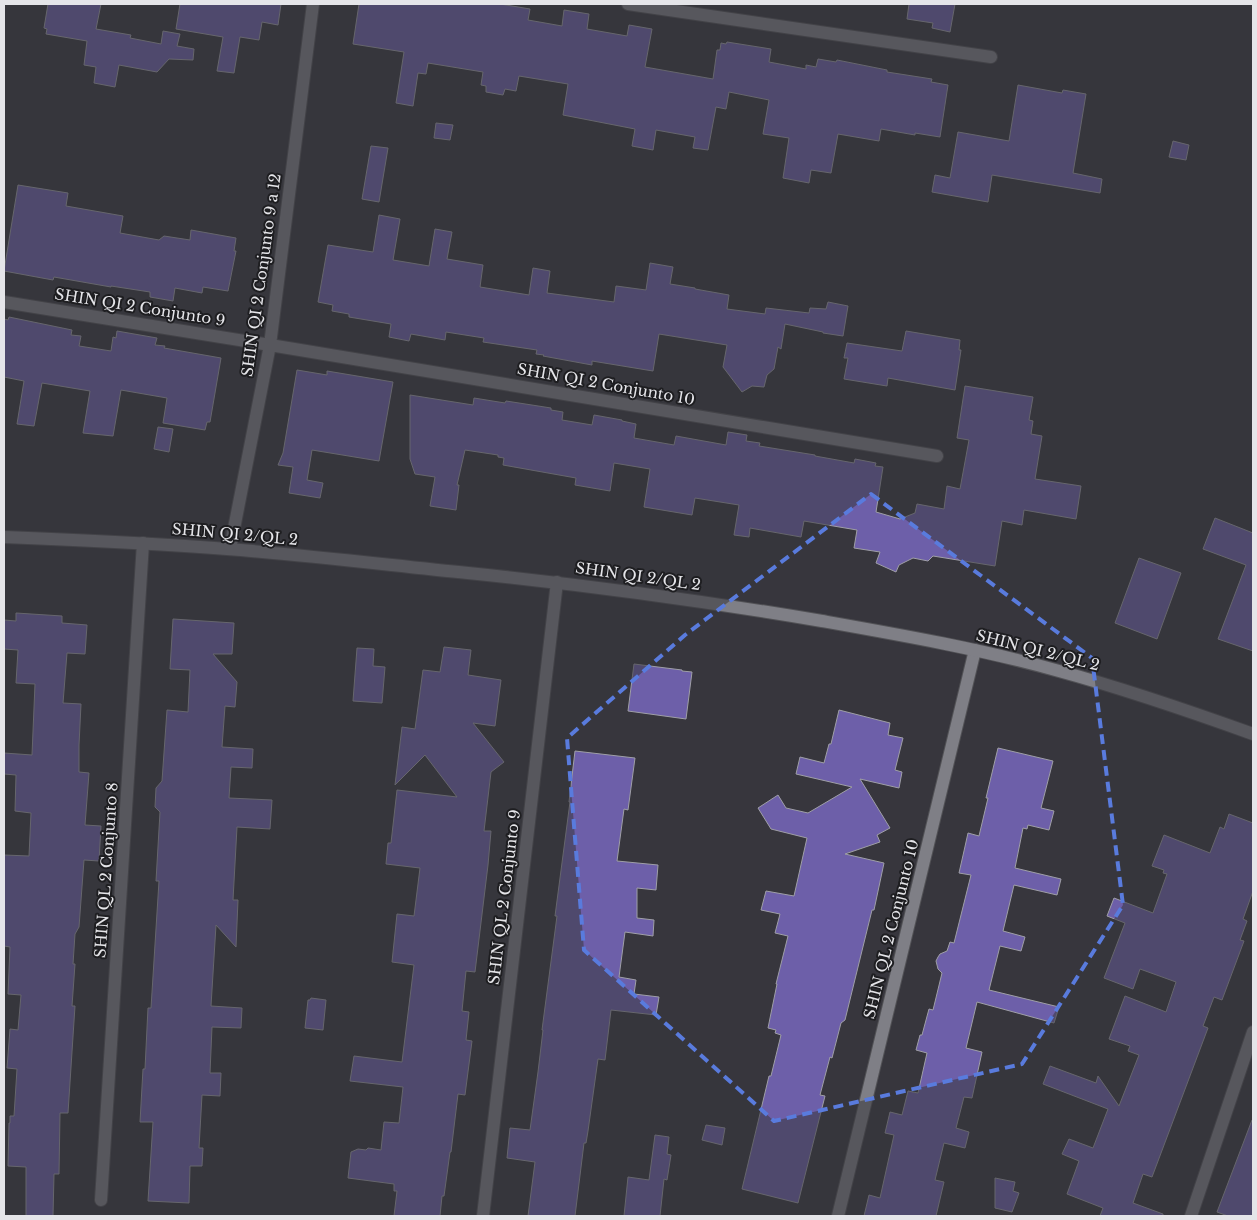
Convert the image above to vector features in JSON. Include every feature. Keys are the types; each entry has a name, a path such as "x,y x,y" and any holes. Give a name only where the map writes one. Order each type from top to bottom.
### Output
{"street":[{"name":"SHIN QI 2 Conjunto 9 a 12","path":"230,549 270,344 313,4"},
{"path":"628,4 991,57"},
{"name":"SHIN QI 2 Conjunto 9","path":"4,302 270,344"},
{"name":"SHIN QI 2 Conjunto 10","path":"270,344 937,456"},
{"name":"SHIN QI 2/QL 2","path":"4,537 230,549 557,582 754,609 975,650 1056,670 1124,689 1253,734"},
{"name":"SHIN QL 2 Conjunto 8","path":"101,1200 143,543"},
{"name":"SHIN QL 2 Conjunto 9","path":"483,1216 557,582"},
{"name":"SHIN QL 2 Conjunto 10","path":"838,1216 975,650"},
{"path":"1191,1216 1253,1032"}],"highlighted area":[{"path":"871,494 1092,658 1123,905 1022,1064 774,1121 584,950 567,738 685,635"}],"building":[{"path":"48,4 101,4 96,29 131,35 130,38 161,44 163,31 180,34 177,46 194,49 193,60 169,59 157,72 119,65 115,87 94,83 96,67 84,65 87,41 46,34 47,29 44,28"},
{"path":"180,4 281,4 278,25 262,22 259,40 240,37 234,73 217,71 223,37 176,29"},
{"path":"359,4 500,4 530,9 528,20 562,26 564,10 589,14 587,29 627,36 629,25 652,29 645,67 713,79 717,50 720,50 721,43 726,44 727,42 771,49 769,62 806,69 806,65 816,67 818,59 836,62 837,60 887,70 887,72 932,79 931,82 948,85 940,137 881,129 879,141 838,134 831,173 811,170 809,183 783,178 789,138 763,134 769,100 729,92 726,109 716,107 708,150 693,148 695,137 656,130 653,150 632,146 635,129 563,115 568,84 519,76 516,91 505,89 503,95 486,92 486,86 481,85 483,72 428,63 426,74 418,73 413,106 396,103 404,52 353,44"},
{"path":"909,4 955,4 950,32 932,28 933,23 907,19"},
{"path":"1018,85 1062,93 1063,90 1086,94 1073,173 1102,179 1100,193 992,175 988,202 932,192 935,175 950,178 958,132 1009,141"},
{"path":"436,123 453,125 450,140 434,138"},
{"path":"1173,141 1189,145 1186,160 1169,157"},
{"path":"371,146 388,148 379,202 362,199"},
{"path":"18,185 68,193 66,206 123,216 120,233 159,240 164,236 190,240 191,230 236,238 234,251 236,251 228,291 203,287 202,293 175,288 173,301 150,297 150,292 54,277 53,280 4,271"},
{"path":"379,215 400,219 393,260 429,266 435,229 452,232 447,259 483,265 480,287 529,295 533,268 550,271 547,293 614,302 616,286 646,290 650,263 673,267 670,284 729,295 727,309 765,314 766,308 809,313 810,308 826,309 828,302 848,306 843,336 785,324 781,349 778,347 774,369 767,375 764,387 752,386 742,392 723,367 727,345 659,334 653,371 592,361 592,365 543,356 536,354 537,350 483,342 484,338 446,332 445,340 411,334 409,341 389,337 391,324 349,317 349,314 332,311 333,305 318,302 328,245 373,252"},
{"path":"9,317 72,330 71,335 81,336 79,346 111,351 113,337 116,338 117,331 157,338 155,345 165,346 164,348 221,358 210,422 207,422 205,430 163,423 167,398 121,390 113,436 83,433 90,391 42,383 34,426 17,424 24,381 4,377 4,319 8,320"},
{"path":"906,331 960,340 959,350 961,350 955,390 888,378 887,386 844,379 848,358 844,358 847,343 902,351"},
{"path":"297,370 327,375 327,371 393,382 379,461 312,450 307,480 323,483 320,498 289,493 293,467 278,465 283,453"},
{"path":"965,386 1033,397 1029,420 1033,421 1031,434 1042,436 1035,479 1081,486 1076,519 1024,510 1022,525 1002,521 995,566 933,556 928,561 913,558 899,565 896,572 876,563 880,552 854,548 857,530 804,521 801,537 750,528 749,537 734,535 739,505 695,498 692,515 644,507 650,469 614,463 610,491 575,485 576,478 503,465 504,458 498,457 498,455 465,450 457,485 459,485 456,510 430,506 435,477 415,474 410,459 410,395 473,405 474,398 505,403 506,401 551,408 551,410 563,412 562,420 592,425 594,415 622,420 636,424 634,438 674,445 676,436 726,445 728,432 747,435 746,441 760,443 759,446 854,463 855,459 876,463 875,466 883,467 876,512 900,519 915,513 917,504 944,509 947,486 960,489 969,440 957,438"},
{"path":"158,427 173,429 169,452 154,449"},
{"path":"1215,518 1253,533 1253,651 1218,639 1246,565 1203,549"},
{"path":"1139,558 1181,573 1157,639 1115,623"},
{"path":"16,613 62,616 62,623 87,625 85,654 67,653 63,703 81,704 79,772 89,773 85,825 101,826 99,861 84,860 79,927 75,934 73,964 75,964 72,1006 75,1006 68,1113 60,1113 59,1174 54,1174 53,1216 26,1216 26,1167 8,1166 9,1123 10,1116 14,1116 17,1069 7,1068 10,1029 18,1030 21,995 8,994 10,947 4,946 4,855 29,856 31,813 15,811 16,775 4,774 4,753 32,755 35,684 16,683 18,650 4,649 4,620 16,621"},
{"path":"173,619 234,623 232,654 213,654 237,682 235,707 225,706 222,747 253,749 252,768 231,767 229,798 272,800 270,829 237,827 233,900 238,900 236,947 216,925 211,1006 242,1008 241,1028 212,1027 210,1073 221,1073 220,1096 202,1095 199,1148 203,1148 202,1166 190,1166 189,1203 148,1201 153,1122 140,1122 148,1008 151,1008 159,881 156,881 160,812 155,807 156,788 162,781 167,710 188,712 190,670 170,669"},
{"path":"444,647 471,650 468,675 501,680 495,726 473,723 504,762 491,772 484,831 491,831 488,865 475,972 466,971 462,1011 469,1012 466,1040 472,1041 465,1095 458,1094 451,1152 440,1216 394,1216 397,1191 394,1191 394,1184 348,1178 351,1152 368,1148 381,1150 384,1122 399,1123 403,1087 350,1081 354,1056 402,1062 414,965 392,962 397,914 414,916 420,868 386,864 388,843 391,843 397,790 457,797 425,755 395,785 402,727 415,729 423,670 440,672"},
{"path":"357,648 374,649 373,666 385,667 382,703 353,701"},
{"path":"634,664 692,672 686,719 628,711"},
{"path":"839,710 890,723 888,735 903,738 895,770 902,772 899,788 860,779 890,828 877,835 880,842 845,854 884,863 874,910 872,910 845,1020 841,1023 820,1095 825,1096 798,1203 742,1189 769,1076 771,1076 781,1035 775,1033 776,1030 768,1028 776,984 788,936 775,933 780,914 761,910 766,891 794,896 807,838 771,829 758,808 778,795 786,808 808,813 852,787 796,774 800,757 824,763 829,744 831,744"},
{"path":"998,748 1053,761 1041,808 1054,811 1049,830 1028,825 1027,829 1023,828 1015,868 1061,879 1057,895 1014,885 1003,931 1025,937 1021,951 1000,946 989,990 1059,1007 1054,1023 977,1002 966,1048 982,1052 972,1098 964,1097 956,1128 969,1132 965,1148 944,1143 935,1180 944,1182 936,1216 864,1216 869,1195 880,1198 894,1135 885,1133 890,1112 902,1115 908,1091 918,1093 927,1053 916,1050 929,1009 933,1010 942,973 938,969 936,961 940,954 947,951 950,942 954,943 971,875 959,873 968,833 979,836"},
{"path":"575,751 635,758 628,810 624,809 617,861 658,865 656,890 637,888 637,918 654,920 653,936 625,932 619,977 636,980 634,994 659,997 656,1015 611,1010 605,1060 598,1059 586,1143 584,1143 575,1216 528,1216 535,1162 507,1158 510,1128 530,1130 557,916 555,916"},
{"path":"1229,814 1253,823 1253,891 1243,919 1247,921 1240,940 1244,941 1222,1000 1214,997 1203,1026 1208,1028 1152,1177 1143,1174 1133,1203 1163,1214 1163,1216 1100,1216 1103,1208 1067,1194 1079,1161 1062,1154 1069,1139 1093,1148 1108,1109 1043,1084 1050,1066 1096,1083 1098,1076 1119,1106 1139,1055 1128,1051 1130,1046 1109,1039 1125,996 1166,1012 1176,982 1140,969 1133,989 1104,978 1125,923 1107,916 1114,898 1153,913 1167,874 1163,873 1164,870 1152,866 1164,835 1210,853 1220,827 1224,829"},
{"path":"311,998 326,1000 323,1030 305,1028 308,1000"},
{"path":"1252,1120 1253,1216 1228,1216 1217,1212"},
{"path":"706,1125 725,1128 722,1145 702,1140"},
{"path":"655,1135 669,1137 667,1154 671,1155 667,1180 664,1179 660,1216 624,1216 628,1177 649,1180"},
{"path":"995,1178 1015,1182 1013,1191 1019,1193 1012,1212 995,1208"}]}
